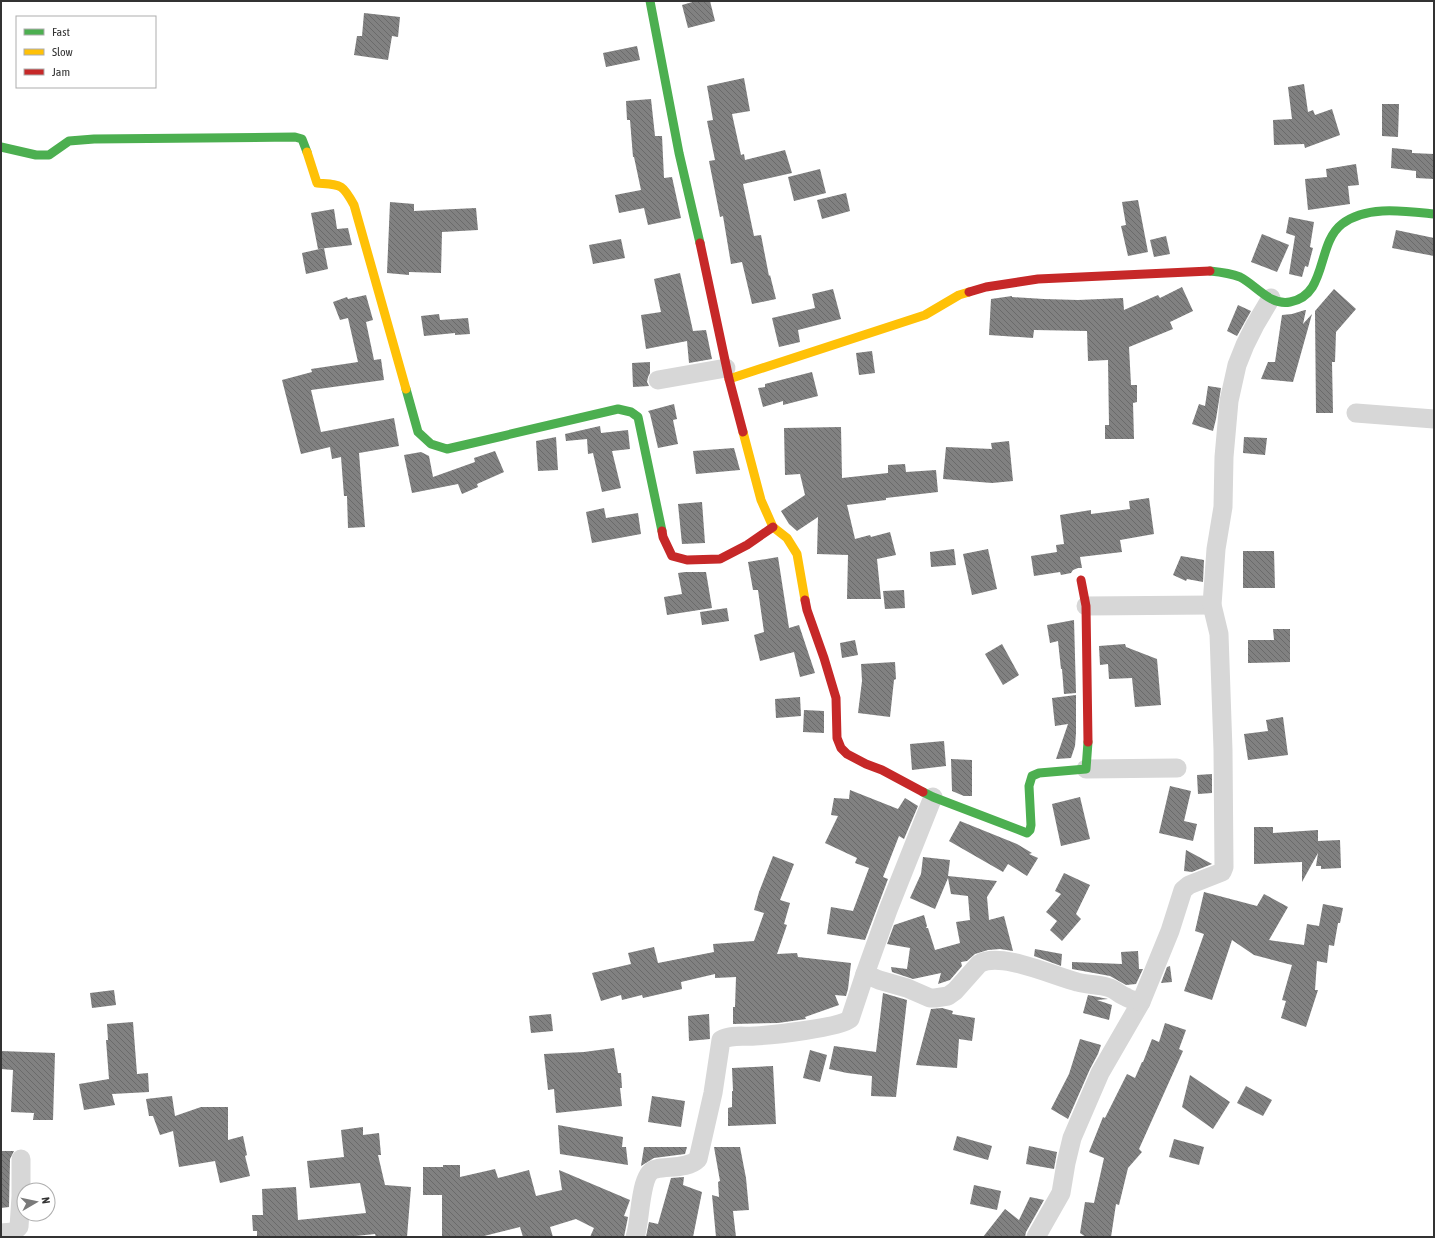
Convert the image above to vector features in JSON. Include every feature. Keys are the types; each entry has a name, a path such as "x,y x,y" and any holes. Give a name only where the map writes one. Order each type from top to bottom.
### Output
{"street":[{"path":"650,1 679,153 728,374 761,500 773,527 787,538 797,554 807,610 836,698 838,715 837,738 841,748 847,754 933,797 1027,833 1031,826 1029,786 1032,776 1039,773 1086,769 1177,768"},
{"path":"1,148 36,155 49,155 69,141 94,138 295,137 302,139 317,183 336,183 344,187 354,205 418,432 431,444 447,449 618,410 631,412 638,417 663,537 672,556 687,560 720,559 747,545 773,527"},
{"path":"658,380 728,374 925,315 959,295 986,287 1038,279 1198,270 1221,271 1240,277 1271,298 1284,302 1291,302 1308,294 1315,285 1333,234 1342,223 1362,214 1378,212 1391,211 1434,214"},
{"path":"1036,1237 1061,1193 1072,1138 1098,1080 1141,1002 1170,931 1183,890 1195,882 1222,872 1224,867 1223,750 1219,634 1212,605 1216,549 1223,507 1224,457 1229,401 1238,365 1245,345 1271,298"},
{"path":"1356,413 1434,419"},
{"path":"1080,580 1086,606 1089,733 1086,769"},
{"path":"1086,606 1212,605"},
{"path":"635,1237 642,1194 648,1173 656,1168 692,1164 698,1159 713,1093 721,1040 726,1037 756,1036 790,1032 847,1022 850,1019 888,910 933,797"},
{"path":"865,974 930,998 935,998 948,996 955,991 979,964 991,959 1028,966 1079,983 1110,988 1126,998 1141,1002"},
{"path":"1,1233 13,1232 19,1227 21,1159"}],"building":[{"path":"696,1 710,1 715,21 688,28 682,5"},
{"path":"364,13 400,17 398,37 392,36 388,60 354,55 357,36 362,36"},
{"path":"637,46 640,60 606,67 603,53"},
{"path":"744,78 750,111 732,114 741,155 744,154 745,160 785,150 792,173 743,184 754,236 761,235 769,276 770,275 776,299 752,304 742,262 731,264 723,216 720,217 709,161 715,160 707,121 713,120 707,86"},
{"path":"1304,84 1308,112 1313,110 1315,115 1332,109 1340,135 1305,148 1304,144 1274,145 1273,120 1292,119 1288,87"},
{"path":"651,99 655,136 662,136 664,178 672,177 681,218 648,225 644,208 619,213 615,195 641,190 633,157 630,120 627,120 626,101"},
{"path":"1382,104 1399,104 1398,137 1382,136"},
{"path":"1392,148 1412,150 1412,153 1434,154 1434,179 1416,178 1416,171 1391,168"},
{"path":"1356,164 1359,185 1348,186 1350,204 1308,210 1305,179 1327,177 1326,169"},
{"path":"820,169 826,193 794,201 788,177"},
{"path":"846,193 850,211 822,219 817,200"},
{"path":"1138,200 1148,252 1128,256 1121,226 1126,225 1122,202"},
{"path":"390,202 414,204 414,211 476,208 478,230 442,232 441,273 409,272 409,275 387,273"},
{"path":"334,209 337,229 348,228 352,245 318,249 311,213"},
{"path":"1289,217 1314,222 1310,247 1313,248 1308,267 1305,266 1302,277 1289,274 1295,236 1286,233"},
{"path":"1396,230 1434,238 1434,256 1392,248"},
{"path":"1262,234 1289,245 1277,272 1251,262"},
{"path":"1166,236 1170,254 1154,257 1150,240"},
{"path":"621,239 625,258 593,264 589,245"},
{"path":"324,248 328,269 306,274 302,253"},
{"path":"680,273 693,331 706,330 712,359 689,363 687,341 646,349 641,315 661,312 654,279"},
{"path":"1182,287 1193,311 1170,322 1173,329 1129,347 1131,385 1137,385 1137,402 1133,403 1134,439 1105,439 1105,425 1109,425 1108,360 1088,361 1087,331 1034,330 1033,338 989,335 991,299 1012,296 1078,300 1123,298 1124,310 1158,295 1160,298"},
{"path":"833,289 841,319 798,330 800,342 779,347 772,318 815,308 812,294"},
{"path":"1334,289 1356,309 1336,332 1335,362 1332,362 1333,413 1316,413 1315,311"},
{"path":"366,295 373,320 366,322 374,360 381,359 384,380 311,390 321,432 394,418 399,446 359,453 365,527 348,528 347,496 344,496 341,457 332,459 330,447 301,454 282,380 312,372 311,369 358,362 348,318 340,320 333,302 347,297 348,299"},
{"path":"1238,305 1251,311 1237,336 1227,331"},
{"path":"1306,310 1303,324 1312,314 1293,382 1261,379 1268,362 1275,362 1282,315"},
{"path":"439,314 440,320 468,318 470,334 455,335 455,333 424,336 421,316"},
{"path":"872,351 875,373 859,375 856,353"},
{"path":"650,362 650,373 647,382 649,386 633,387 632,363"},
{"path":"812,372 818,396 783,405 783,401 763,407 758,388 765,387 765,384"},
{"path":"1208,386 1221,388 1213,431 1192,424 1199,404 1205,406"},
{"path":"674,404 677,419 673,420 678,444 658,448 648,411"},
{"path":"600,426 601,433 628,430 630,449 612,451 621,488 602,492 593,453 588,454 587,439 566,441 565,434"},
{"path":"841,427 842,478 888,473 888,465 905,464 906,472 936,470 938,492 886,498 886,500 847,505 855,539 890,532 896,555 877,559 881,599 847,599 848,555 817,554 818,517 797,531 789,524 781,511 805,495 800,474 785,475 784,428"},
{"path":"556,437 558,470 538,471 536,441"},
{"path":"1244,437 1267,438 1265,455 1243,453"},
{"path":"1009,441 1013,481 992,483 943,479 946,447 992,449 991,443"},
{"path":"734,448 740,470 696,474 693,451"},
{"path":"495,451 504,472 477,484 478,487 462,494 458,484 412,493 404,455 421,452 429,456 433,477 475,462 474,458"},
{"path":"1149,498 1154,534 1120,540 1122,552 1080,557 1082,568 1073,570 1071,573 1061,575 1060,572 1034,576 1031,556 1057,552 1056,545 1064,544 1060,515 1091,510 1091,514 1130,509 1129,501"},
{"path":"702,502 705,543 682,544 678,504"},
{"path":"604,508 606,518 638,513 641,534 592,543 586,512"},
{"path":"954,549 956,565 931,567 930,552"},
{"path":"988,549 997,589 972,595 963,554"},
{"path":"1243,551 1274,551 1275,588 1243,588"},
{"path":"1181,556 1204,560 1203,582 1187,579 1186,581 1173,575"},
{"path":"778,557 789,628 799,625 815,673 800,677 794,652 760,661 754,635 764,632 758,590 753,590 748,562"},
{"path":"706,572 712,608 667,615 664,597 682,594 678,573"},
{"path":"904,590 905,608 885,609 883,591"},
{"path":"727,608 729,621 702,625 700,612"},
{"path":"1074,620 1076,693 1064,694 1058,641 1050,643 1047,625"},
{"path":"1273,629 1290,629 1290,662 1248,663 1248,640 1274,640"},
{"path":"855,640 858,655 842,658 840,643"},
{"path":"1002,644 1019,675 1003,685 985,654"},
{"path":"1125,644 1126,647 1157,659 1161,705 1135,707 1132,678 1109,679 1108,664 1100,665 1099,646"},
{"path":"895,662 896,679 894,680 890,717 858,713 862,681 861,664"},
{"path":"1076,695 1075,746 1071,758 1056,759 1068,724 1055,726 1052,698"},
{"path":"800,697 801,716 776,718 775,699"},
{"path":"804,710 824,711 824,733 803,732"},
{"path":"1283,717 1288,755 1248,760 1244,734 1268,731 1266,720"},
{"path":"944,741 946,766 912,770 910,744"},
{"path":"951,759 972,760 972,796 964,796 952,791"},
{"path":"1212,774 1212,793 1198,794 1197,775"},
{"path":"1170,786 1191,791 1184,821 1197,824 1193,841 1159,833"},
{"path":"850,790 898,809 905,798 918,806 904,839 899,836 883,877 888,879 865,940 827,934 831,907 853,911 869,868 855,863 857,858 825,843 838,816 831,815 834,798 849,799"},
{"path":"1080,797 1090,839 1061,846 1052,804"},
{"path":"960,821 1017,844 1032,853 1029,854 1038,858 1027,876 1008,864 1003,872 949,841"},
{"path":"1254,827 1273,827 1273,833 1318,830 1318,841 1340,840 1341,868 1321,869 1321,866 1316,866 1318,853 1302,882 1302,862 1254,864"},
{"path":"1186,850 1212,864 1192,872 1184,871"},
{"path":"773,856 794,864 780,900 790,903 784,924 787,925 777,954 797,953 798,957 851,963 846,996 835,995 839,1005 805,1017 806,1019 778,1023 733,1024 736,977 715,978 715,974 681,982 682,989 643,998 642,995 622,1000 621,995 601,1001 592,973 631,964 628,953 654,947 658,963 714,952 713,944 754,941 764,913 754,910 759,892"},
{"path":"923,857 950,860 948,876 997,881 987,897 989,920 1004,916 1013,951 1000,949 988,950 975,954 967,961 961,962 962,966 950,980 938,984 941,973 913,979 892,972 891,967 907,969 910,948 887,944 894,925 924,915 927,926 926,928 928,928 935,950 960,943 956,922 970,920 968,896 951,894 948,878 935,909 910,898 921,874"},
{"path":"1064,873 1090,885 1076,914 1081,919 1062,941 1050,930 1057,921 1046,912 1061,894 1055,891"},
{"path":"1204,892 1257,906 1264,894 1288,907 1269,940 1304,945 1307,924 1319,926 1323,904 1343,908 1340,923 1338,923 1334,946 1329,945 1327,963 1317,961 1315,990 1318,990 1306,1027 1281,1018 1286,1001 1282,1000 1292,965 1254,955 1232,940 1212,1000 1184,991 1204,934 1195,931"},
{"path":"1035,949 1062,954 1061,966 1034,956"},
{"path":"1138,951 1139,969 1143,969 1136,984 1126,985 1110,976 1072,969 1072,962 1122,964 1121,952"},
{"path":"1170,966 1172,982 1161,983 1167,967"},
{"path":"114,990 116,1005 92,1008 90,993"},
{"path":"883,993 907,1000 896,1097 871,1096 872,1076 829,1069 834,1046 876,1052"},
{"path":"1088,995 1108,999 1097,1000 1112,1005 1109,1020 1083,1013"},
{"path":"942,1008 953,1011 952,1014 975,1018 972,1041 959,1039 957,1068 916,1065 931,1009"},
{"path":"551,1014 553,1031 531,1033 529,1016"},
{"path":"709,1014 710,1039 689,1041 688,1016"},
{"path":"133,1022 137,1074 148,1073 149,1092 112,1094 115,1105 84,1110 79,1084 109,1079 106,1040 108,1040 107,1024"},
{"path":"1165,1023 1186,1030 1179,1049 1183,1051 1139,1149 1142,1152 1128,1168 1119,1205 1116,1204 1111,1237 1086,1237 1080,1233 1085,1202 1094,1203 1104,1158 1089,1152 1103,1117 1105,1118 1127,1074 1135,1078 1152,1039 1159,1042"},
{"path":"1080,1039 1101,1045 1068,1119 1051,1109 1069,1074"},
{"path":"614,1048 618,1073 621,1073 622,1088 620,1088 622,1106 556,1113 554,1089 548,1090 544,1054 584,1052"},
{"path":"810,1050 827,1055 820,1082 803,1078"},
{"path":"1,1051 55,1053 53,1120 33,1120 34,1113 11,1112 13,1070 1,1069"},
{"path":"773,1066 776,1124 728,1126 728,1108 732,1107 732,1068"},
{"path":"1190,1075 1230,1102 1213,1129 1182,1107"},
{"path":"1246,1086 1272,1100 1263,1116 1237,1103"},
{"path":"172,1096 175,1116 201,1107 228,1107 228,1140 243,1136 247,1155 245,1156 250,1176 220,1183 215,1161 179,1167 173,1131 160,1135 153,1116 149,1116 146,1099"},
{"path":"652,1096 685,1101 681,1127 648,1122"},
{"path":"558,1125 623,1137 622,1147 626,1147 628,1165 560,1154"},
{"path":"363,1127 363,1135 379,1133 381,1155 378,1155 385,1185 411,1187 407,1237 376,1237 375,1234 346,1237 257,1237 257,1231 253,1231 252,1215 263,1215 262,1189 296,1187 298,1220 366,1213 360,1183 310,1188 307,1161 344,1157 341,1130"},
{"path":"957,1136 992,1146 988,1160 953,1150"},
{"path":"1174,1139 1204,1147 1199,1165 1169,1157"},
{"path":"1029,1146 1057,1152 1054,1169 1026,1164"},
{"path":"644,1147 687,1147 685,1154 654,1158 641,1166"},
{"path":"714,1147 740,1147 746,1178 749,1210 733,1211 736,1237 716,1237 712,1195 719,1197 718,1182 720,1181"},
{"path":"1,1151 14,1151 10,1159 9,1207 1,1208"},
{"path":"443,1165 460,1165 460,1177 495,1169 498,1178 529,1170 536,1196 562,1190 559,1170 630,1200 624,1216 628,1217 624,1237 590,1237 594,1228 576,1219 550,1227 553,1237 523,1237 520,1227 484,1236 442,1237 442,1195 423,1195 423,1167 443,1167"},
{"path":"684,1177 683,1185 702,1192 693,1237 646,1237 649,1222 658,1224 671,1178"},
{"path":"974,1185 1001,1191 997,1210 970,1204"},
{"path":"1030,1197 1044,1200 1026,1232 1025,1237 983,1237 1005,1209 1019,1220"}],"traffic: fast":[{"path":"650,1 679,153 700,243"},
{"path":"1,147 36,155 49,155 69,141 94,139 295,137 302,139 307,152"},
{"path":"1210,271 1240,277 1270,298 1276,301 1290,302 1302,297 1310,290 1316,280 1328,244 1334,233 1342,224 1362,214 1374,212 1398,211 1434,214"},
{"path":"406,389 418,432 431,444 447,449 618,409 631,412 638,417 662,531"},
{"path":"923,792 1027,833 1030,830 1031,825 1029,786 1032,776 1039,773 1086,769 1088,742"}],"traffic: slow":[{"path":"307,152 317,183 340,186 347,193 354,205 406,389"},
{"path":"729,379 925,315 959,295 969,292"},
{"path":"743,432 761,500 773,527 787,538 797,554 805,600"}],"traffic: jam":[{"path":"700,243 729,379 743,432"},
{"path":"969,292 986,287 1038,279 1210,271"},
{"path":"662,531 663,537 672,556 687,560 720,559 747,545 773,527"},
{"path":"1081,580 1086,606 1088,742"},
{"path":"805,600 836,698 837,738 841,748 847,754 882,770 923,792"}]}
